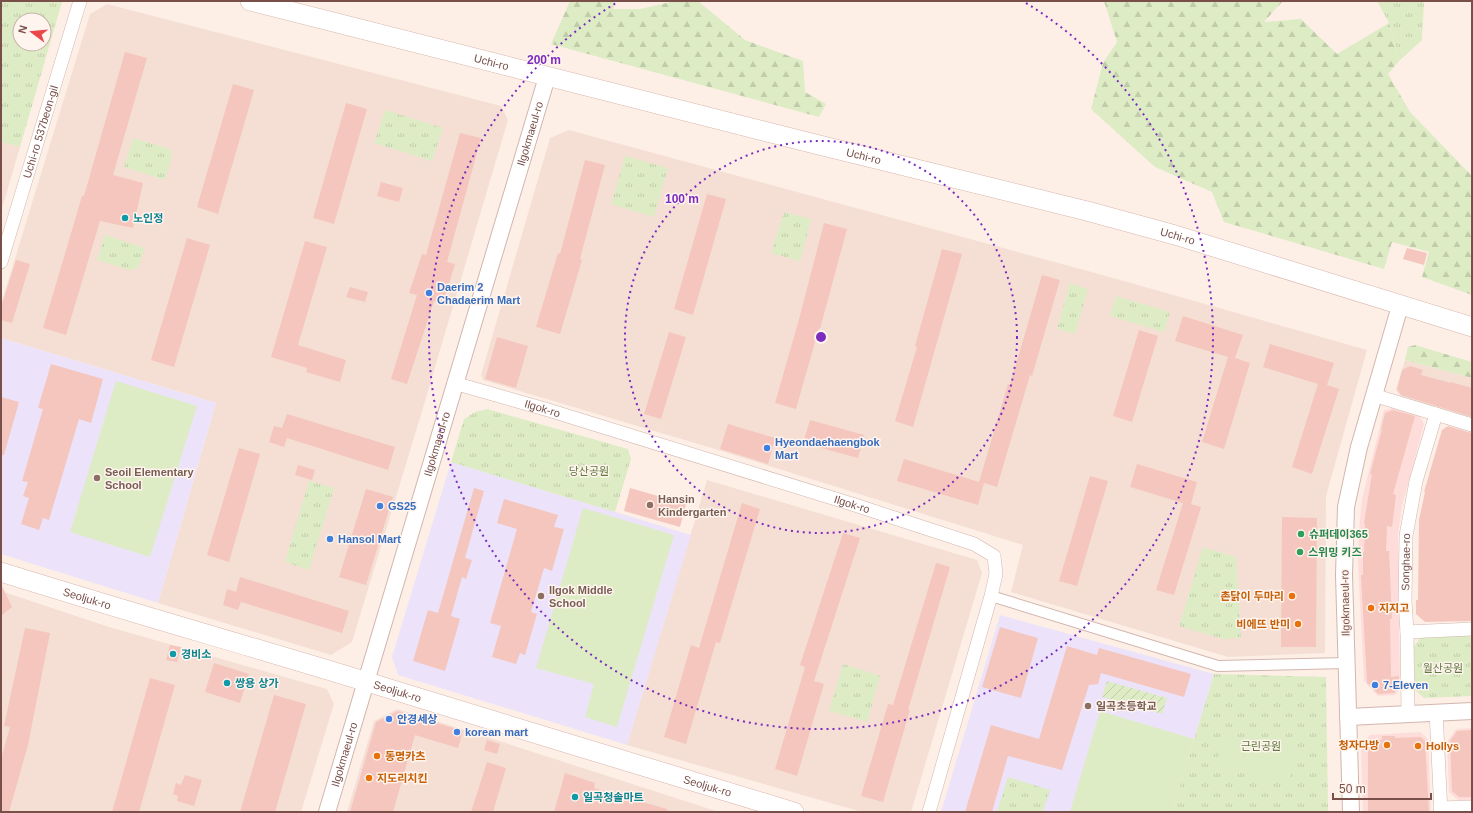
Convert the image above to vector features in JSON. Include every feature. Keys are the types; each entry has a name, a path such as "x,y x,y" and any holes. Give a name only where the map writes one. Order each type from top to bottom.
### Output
{"main road":[{"name":"Uchi-ro","path":"250,1 547,77 1087,211 1175,235 1472,328"},
{"name":"Seoljuk-ro","path":"1,572 92,601 366,682 794,812"}],"street":[{"name":"Uchi-ro 537beon-gil","path":"1,262 80,1"},
{"name":"Ilgokmaeul-ro","path":"327,812 454,383 547,77"},
{"name":"Ilgokmaeul-ro","path":"1351,812 1344,575 1346,507 1359,447 1400,306"},
{"name":"Ilgok-ro","path":"454,383 545,409 833,498 974,544 994,556 996,574 991,596 928,812"},
{"path":"1373,395 1472,425"},
{"name":"Songhae-ro","path":"1408,713 1405,602 1406,536 1416,481 1436,414"},
{"path":"991,596 1218,666 1347,664"},
{"path":"1407,632 1472,629"},
{"path":"1436,712 1440,810 1472,807"},
{"path":"1348,717 1408,713 1472,712"}],"shaded area":[{"path":"107,4 501,106 508,120 352,642 331,655 158,603 216,403 1,338 1,304 90,14"},
{"path":"569,130 1106,276 1367,350 1326,496 1325,653 1228,657 1011,592 1023,545 715,449 483,380 481,375 550,138"},
{"path":"1,142 20,147 1,212"},
{"name":"Seoil Elementary School","path":"1,338 216,403 158,603 1,554"},
{"path":"1405,360 1472,378 1472,420 1403,399 1396,390"},
{"path":"1397,407 1418,413 1424,424 1402,506 1398,535 1400,689 1395,695 1378,696 1364,681 1358,563 1359,531 1362,499 1384,410"},
{"name":"Ilgok Middle School","path":"451,462 691,535 627,745 398,675 392,657"},
{"path":"707,480 977,560 982,573 911,812 862,812 627,745"},
{"path":"1,591 109,627 327,689 334,704 301,812 1,812"},
{"name":"일곡초등학교","path":"1000,615 1214,674 1172,812 941,812"},
{"path":"397,709 719,812 347,812 374,721"},
{"path":"1472,728 1472,800 1458,800 1449,792 1447,742 1456,729"},
{"path":"1420,732 1428,739 1431,812 1363,812 1361,745 1370,735"}],"green space":[{"path":"1,1 62,2 52,37 52,12 12,12 12,52 48,52 20,147 1,142"},
{"path":"570,1 616,1 613,9 640,9 675,1 698,1 745,40 803,61 805,92 826,104 819,117 551,44"},
{"path":"1104,1 1283,1 1264,22 1301,19 1337,54 1389,23 1399,61 1388,74 1410,112 1472,176 1472,295 1422,277 1429,252 1392,242 1384,269 1224,222 1212,192 1155,167 1091,109 1103,63 1117,42"},
{"path":"1377,1 1424,1 1422,40 1399,61 1389,23"},
{"path":"385,110 443,128 432,161 374,143"},
{"path":"133,138 170,149 172,156 165,180 124,167"},
{"path":"625,156 668,168 654,217 611,204"},
{"path":"784,212 811,219 800,261 771,253"},
{"path":"105,235 145,248 138,268 129,270 97,260"},
{"path":"1070,283 1088,289 1075,334 1057,329"},
{"path":"1116,296 1170,312 1164,332 1110,316"},
{"path":"1415,345 1472,362 1472,378 1405,360 1408,347"},
{"path":"116,381 197,406 150,557 70,532"},
{"name":"당산공원","path":"487,409 628,449 631,459 615,512 451,462 464,419 475,412"},
{"path":"309,481 334,488 309,570 285,562"},
{"path":"583,508 674,535 617,727 585,717 594,684 536,668"},
{"path":"1203,547 1236,557 1241,638 1223,639 1179,626"},
{"name":"월산공원","path":"1472,635 1472,696 1424,698 1415,690 1414,646 1421,637"},
{"path":"843,664 880,676 867,722 829,711"},
{"name":"근린공원","path":"1214,674 1326,677 1328,812 1172,812"},
{"path":"1107,681 1167,698 1162,714 1102,697"},
{"path":"1100,711 1194,739 1172,812 1070,812"},
{"path":"1253,736 1298,748 1288,784 1243,772"},
{"path":"1224,738 1247,744 1239,773 1216,767"},
{"path":"1008,777 1050,790 1043,812 997,812"}],"building":[{"path":"125,52 147,58 113,175 143,183 133,228 100,221 66,335 43,328 82,196 84,196"},
{"path":"233,84 254,90 218,214 197,207"},
{"path":"346,103 367,109 334,224 313,218"},
{"path":"460,133 481,138 447,262 455,264 443,303 434,301 407,384 391,379 417,295 409,293 422,254 426,255"},
{"path":"585,160 605,165 580,259 582,260 560,334 536,327 558,253 560,254"},
{"path":"381,182 403,188 399,202 377,196"},
{"path":"707,194 726,199 693,315 674,309"},
{"path":"824,223 847,229 820,329 819,328 796,409 775,403"},
{"path":"187,238 210,245 174,367 151,360"},
{"path":"305,241 327,247 298,345 346,360 340,382 306,372 307,368 271,357"},
{"path":"1407,248 1427,253 1424,265 1403,259"},
{"path":"942,249 962,254 913,427 895,421 917,347 915,346"},
{"path":"16,260 30,264 12,323 1,320 1,307"},
{"path":"1042,275 1060,280 997,487 984,483 978,505 897,481 904,459 979,482 1008,384 1010,385"},
{"path":"350,287 368,292 365,302 346,297"},
{"path":"1183,316 1243,335 1235,358 1250,363 1224,449 1202,442 1228,357 1175,341"},
{"path":"1139,330 1158,336 1132,422 1113,416"},
{"path":"669,332 686,337 661,419 644,414"},
{"path":"497,337 528,346 516,388 485,379"},
{"path":"1270,344 1334,363 1327,385 1339,389 1312,474 1292,467 1318,384 1263,367"},
{"path":"51,364 103,379 91,423 79,419 49,520 43,518 39,530 21,524 29,498 23,496 28,482 22,481 43,409 38,408"},
{"path":"1410,366 1423,370 1421,375 1472,388 1472,417 1401,395 1397,389 1402,370"},
{"path":"1,397 19,402 4,455 1,455"},
{"path":"1393,410 1415,416 1393,494 1396,495 1392,527 1387,526 1386,551 1389,551 1392,619 1390,619 1391,677 1399,676 1399,687 1394,693 1378,694 1367,683 1361,575 1363,575 1364,523 1372,474 1370,474 1385,413"},
{"path":"287,414 395,447 388,470 287,438 284,447 269,442 274,426 282,428"},
{"path":"810,420 864,435 858,458 803,443"},
{"path":"728,424 775,438 768,464 720,449"},
{"path":"1448,426 1472,433 1472,621 1425,622 1416,614 1416,600 1418,600 1419,520 1424,492 1442,430"},
{"path":"239,448 260,454 229,562 207,555"},
{"path":"1137,464 1197,482 1191,504 1201,507 1174,595 1156,590 1183,503 1130,487"},
{"path":"298,465 315,470 312,480 295,475"},
{"path":"1090,476 1108,481 1077,586 1059,581"},
{"path":"474,488 484,491 465,558 472,560 466,579 462,577 451,616 460,619 445,671 413,661 428,610 438,613"},
{"path":"630,488 686,504 680,527 624,511"},
{"path":"366,489 393,497 366,585 339,577"},
{"path":"504,499 558,515 554,527 564,529 552,571 544,568 531,612 537,614 525,655 520,653 516,664 492,657 501,626 490,623 517,529 497,523"},
{"path":"742,503 760,509 720,643 716,642 686,744 664,737 691,645 699,648"},
{"path":"1282,517 1317,518 1316,647 1281,647"},
{"path":"843,533 860,538 814,681 824,684 797,776 775,769 805,667 800,665"},
{"path":"936,563 950,567 883,802 861,796 888,704 893,705"},
{"path":"240,577 349,611 342,633 241,602 238,610 223,605 227,589 236,592"},
{"path":"1,584 12,607 1,616"},
{"path":"1000,627 1038,638 1021,698 982,687"},
{"path":"25,628 50,633 28,745 9,812 1,812 1,759 10,727 4,726"},
{"name":"경비소","path":"170,645 181,647 177,662 166,660"},
{"path":"1067,646 1097,655 1099,648 1191,674 1184,697 1101,673 1098,684 1089,685 1062,770 1008,756 992,812 965,812 991,725 1039,739"},
{"name":"쌍용 상가","path":"214,663 249,674 240,703 205,692"},
{"path":"150,678 175,685 139,812 112,812"},
{"path":"274,695 306,704 275,812 240,812"},
{"path":"398,711 463,731 458,748 415,735 393,812 350,812 376,722"},
{"path":"1472,730 1472,797 1459,797 1452,791 1450,741 1457,731"},
{"path":"1382,736 1395,736 1395,738 1421,737 1425,741 1429,812 1368,812 1368,741 1382,740"},
{"path":"487,740 500,744 497,754 484,750"},
{"path":"487,762 506,768 493,812 471,812"},
{"path":"565,773 595,783 594,788 667,809 667,812 554,812"},
{"path":"185,775 202,780 194,806 177,801 178,796 173,794 176,783 181,785"}],"place":[{"name":"노인정","path":"125,218"},
{"name":"Daerim 2 Chadaerim Mart","path":"429,293"},
{"name":"Hyeondaehaengbok Mart","path":"767,448"},
{"name":"Seoil Elementary School","path":"97,478"},
{"name":"Hansin Kindergarten","path":"650,505"},
{"name":"GS25","path":"380,506"},
{"name":"슈퍼데이365","path":"1301,534"},
{"name":"Hansol Mart","path":"330,539"},
{"name":"스위밍 키즈","path":"1300,552"},
{"name":"Ilgok Middle School","path":"541,596"},
{"name":"촌닭이 두마리","path":"1292,596"},
{"name":"지지고","path":"1371,608"},
{"name":"비에뜨 반미","path":"1298,624"},
{"name":"경비소","path":"173,654"},
{"name":"쌍용 상가","path":"227,683"},
{"name":"7-Eleven","path":"1375,685"},
{"name":"일곡초등학교","path":"1088,706"},
{"name":"안경세상","path":"389,719"},
{"name":"korean mart","path":"457,732"},
{"name":"청자다방","path":"1387,745"},
{"name":"Hollys","path":"1418,746"},
{"name":"동명카츠","path":"377,756"},
{"name":"지도리치킨","path":"369,778"},
{"name":"일곡청솔마트","path":"575,797"}]}
